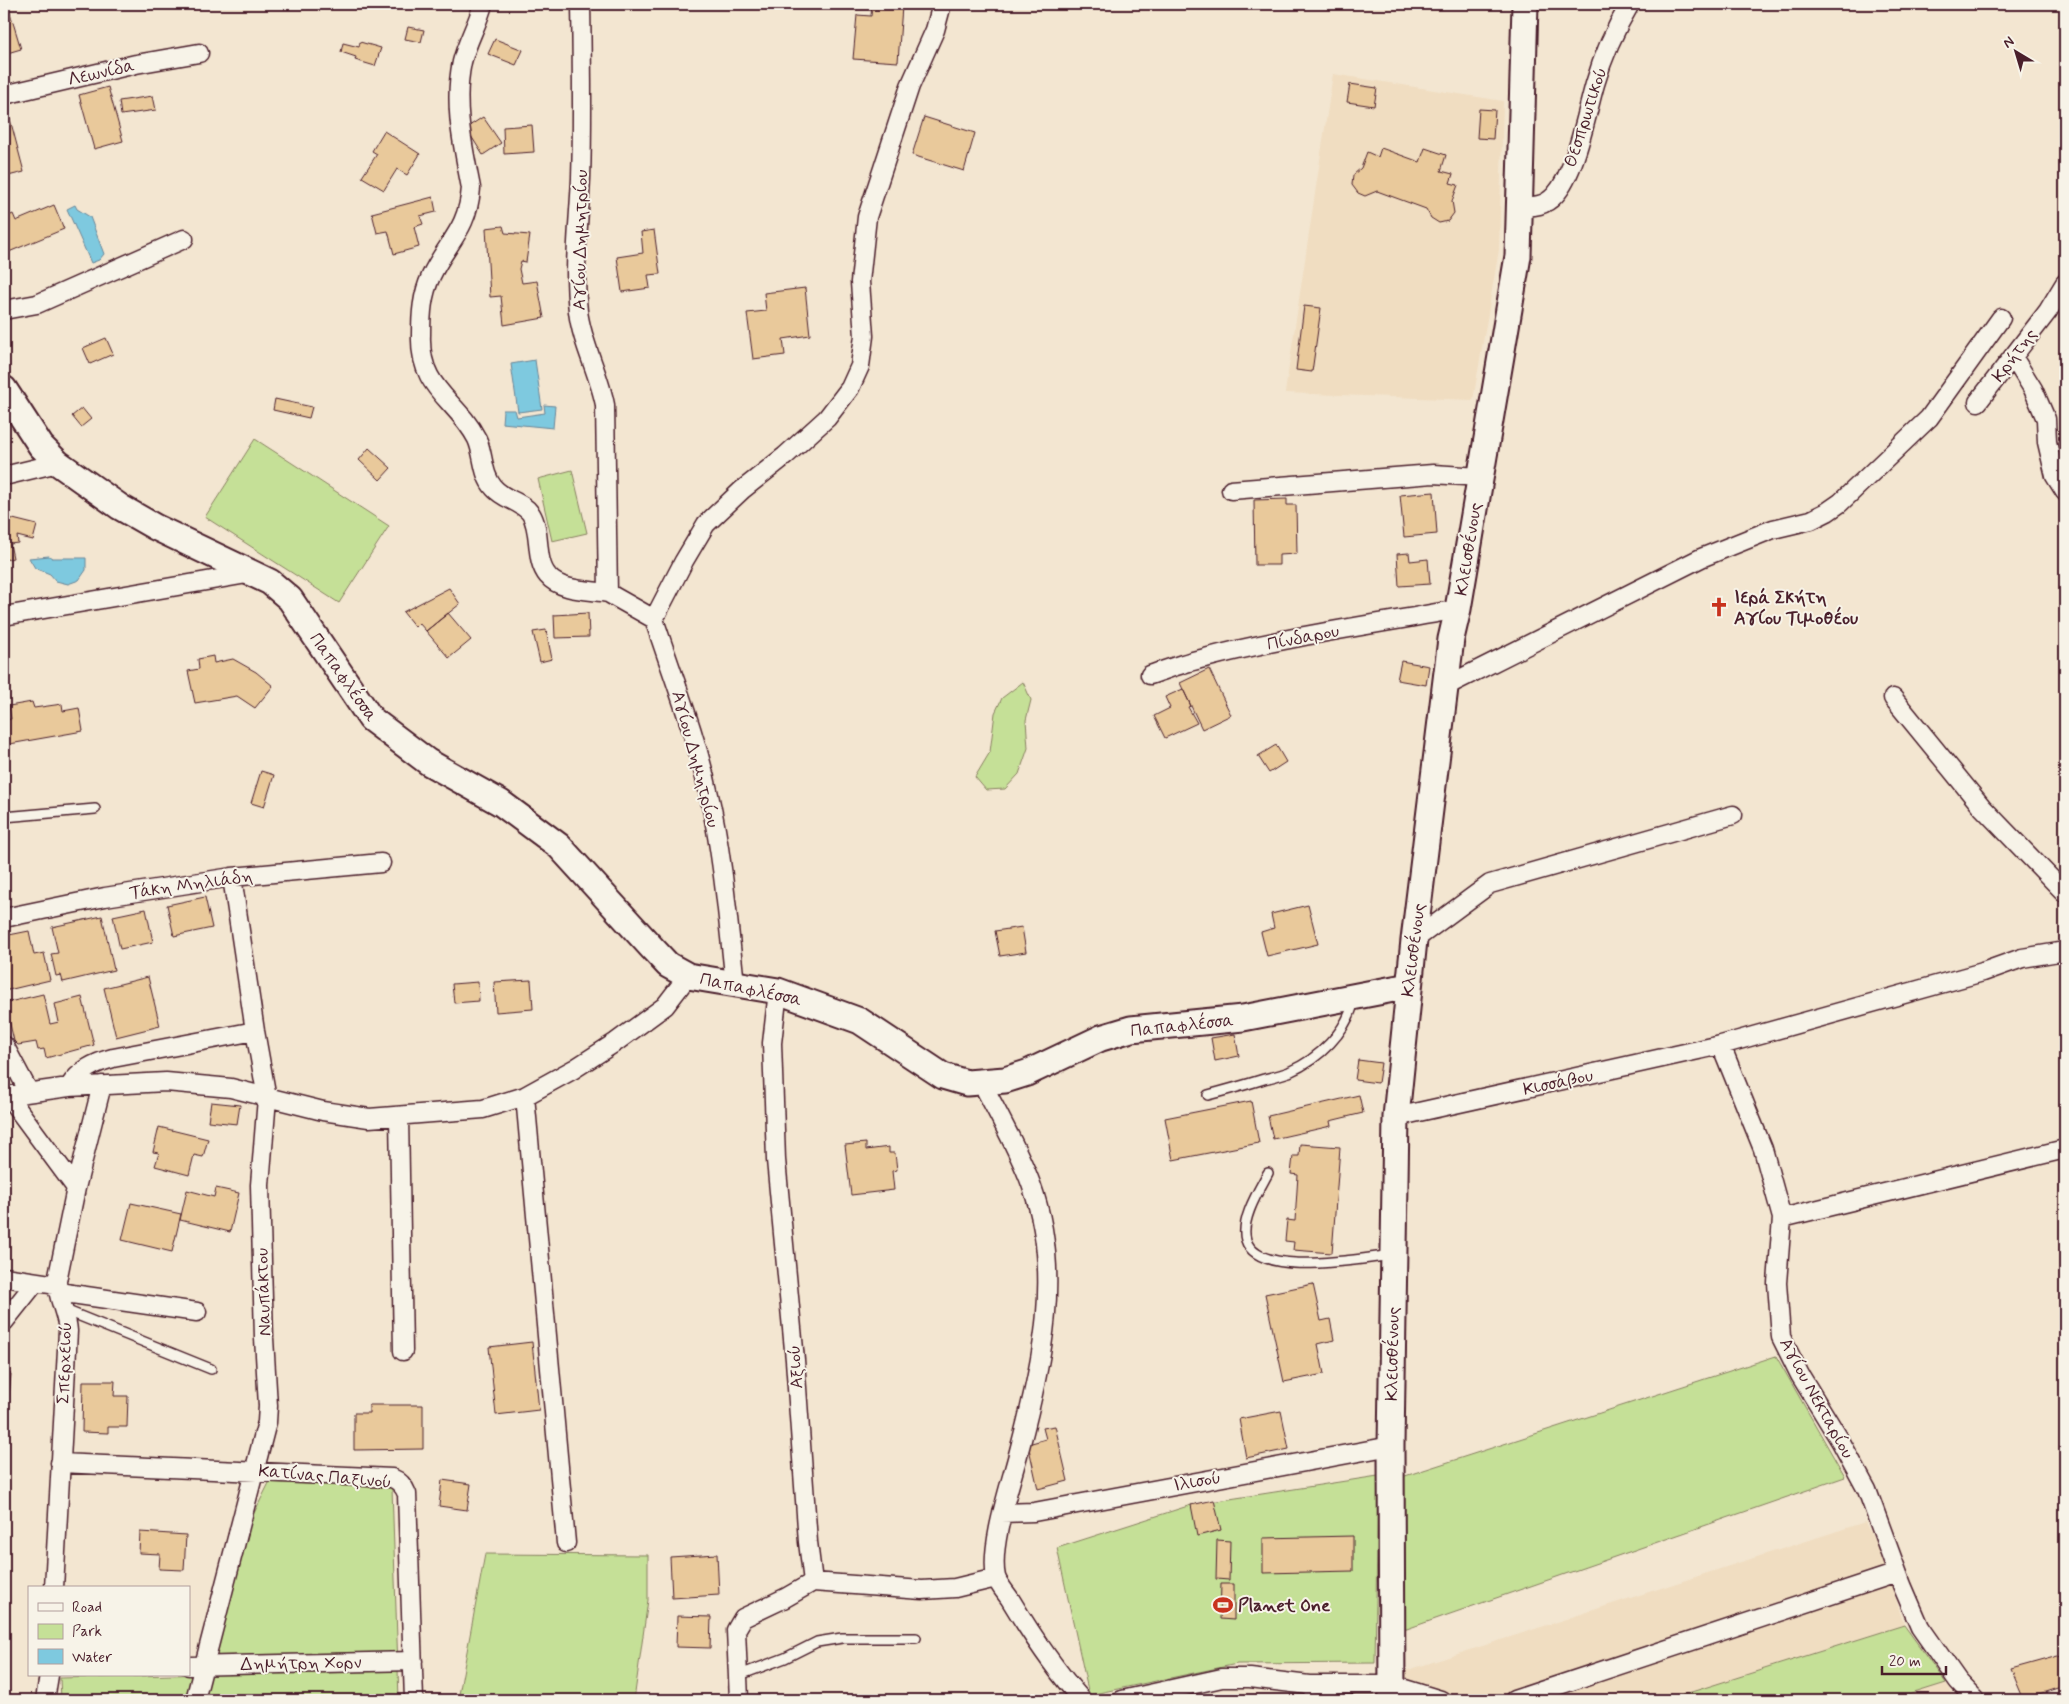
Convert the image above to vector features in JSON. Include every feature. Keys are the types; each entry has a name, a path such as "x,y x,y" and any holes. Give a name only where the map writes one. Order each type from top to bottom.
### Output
{"main road":[{"name":"Κλεισθένους","path":"1392,1693 1390,1446 1396,1117 1414,940 1451,639 1458,610 1518,256 1525,4"},
{"name":"Παπαφλέσσα","path":"4,389 41,446 58,463 120,507 155,527 254,573 270,582 290,599 371,719 428,762 501,803 553,841 652,949 668,965 688,976 778,991 860,1021 943,1076 967,1083 1005,1080 1027,1073 1101,1038 1131,1029 1243,1018 1409,986"}],"street":[{"path":"483,4 466,47 458,87 459,118 471,188 470,201 467,214 459,230 437,264 427,284 423,299 422,358 426,372 433,384 474,434 482,451 487,475 494,490 526,509 531,515 543,569 548,576 556,583 570,588 608,593 654,619 684,561 706,524 742,490 785,456 827,418 850,388 860,366 864,336 860,282 867,217 910,86 935,30 942,4"},
{"name":"Αγίου Δημητρίου","path":"582,4 578,312 583,338 601,387 605,405 608,593"},
{"name":"Θεσπρωτικού","path":"1520,206 1536,207 1547,202 1562,185 1580,138 1595,82 1605,54 1630,4"},
{"name":"Λεωνίδα","path":"4,95 136,64 199,53"},
{"path":"4,310 37,304 184,240"},
{"name":"Κρήτης","path":"1978,402 2048,311 2065,283"},
{"path":"1446,686 1701,558 1773,529 1811,520 1840,503 1929,418 2001,318"},
{"path":"2013,357 2033,389 2043,411 2046,419 2047,442 2055,476 2065,492"},
{"path":"4,476 58,463"},
{"path":"1231,490 1432,474 1480,477"},
{"path":"4,616 254,573"},
{"name":"Πίνδαρου","path":"1150,675 1202,658 1240,649 1352,627 1458,610"},
{"name":"Αγίου Δημητρίου","path":"654,619 709,794 722,870 735,984"},
{"path":"1893,698 1982,807 2065,893"},
{"path":"1414,940 1484,888 1495,882 1733,815"},
{"name":"Τάκη Μηλιάδη","path":"4,918 105,897 232,877 381,863"},
{"name":"Ναυπάκτου","path":"195,1700 196,1666 254,1471 268,1406 264,1338 260,1185 267,1098 254,1031 232,877"},
{"name":"Κισσάβου","path":"1396,1117 1721,1045 1983,972 2022,958 2065,951"},
{"path":"76,1188 6,1096 69,1087 166,1082 196,1083 231,1088 323,1111 361,1116 399,1116 482,1109 525,1096 574,1069 616,1042 665,1006 688,976"},
{"name":"Αξιού","path":"778,991 772,1042 776,1160 813,1582"},
{"path":"69,1087 75,1077 95,1063 254,1031"},
{"path":"4,1045 30,1092"},
{"name":"Αγίου Νεκταρίου","path":"1721,1045 1763,1149 1782,1218 1777,1283 1781,1336 1800,1375 1841,1442 1867,1490 1897,1573 1920,1627 1958,1680 1976,1700"},
{"path":"982,1082 1017,1150 1032,1185 1040,1216 1047,1261 1048,1308 1044,1336 1026,1426 1002,1513 995,1556 996,1578 1030,1632 1082,1700"},
{"path":"57,1289 76,1188 102,1085"},
{"path":"525,1096 566,1543"},
{"path":"399,1116 404,1351"},
{"path":"1782,1218 2065,1150"},
{"path":"4,1277 57,1289 197,1312"},
{"path":"4,1322 35,1283"},
{"name":"Σπερχειού","path":"54,1586 68,1331 65,1310 57,1289"},
{"name":"Ιλισού","path":"1002,1513 1034,1512 1390,1446"},
{"name":"Κατίνας Παξινού","path":"60,1463 392,1478 400,1483 407,1494 414,1700"},
{"path":"1514,1700 1897,1573"},
{"path":"739,1700 736,1630 743,1618 813,1582 922,1590 956,1588 996,1578"},
{"name":"Δημήτρη Χορν","path":"196,1666 413,1661"},
{"path":"45,1700 49,1676"},
{"path":"1122,1700 1236,1677 1309,1693 1392,1693 1441,1700"}],"lane":[{"path":"4,817 95,810"},
{"path":"1208,1095 1289,1072 1313,1057 1326,1047 1342,1029 1352,1010 1354,998"},
{"path":"1268,1173 1251,1204 1246,1230 1246,1241 1255,1254 1274,1262 1302,1264 1394,1255"},
{"path":"65,1310 211,1369"},
{"path":"738,1676 785,1658 817,1642 842,1638 916,1638"}],"shaded area":[{"path":"1333,74 1503,101 1499,250 1473,400 1285,393"},
{"path":"1865,1522 1883,1559 1904,1625 1666,1700 1399,1700 1399,1673"},
{"path":"1946,1683 1957,1700 1892,1700"}],"green space":[{"path":"255,439 389,526 339,603 205,517"},
{"path":"572,470 587,533 552,541 538,479"},
{"path":"1023,682 1031,700 1026,720 1028,748 1019,774 1005,789 986,790 975,777 990,752 995,713 1002,698"},
{"path":"1776,1356 1845,1477 1401,1631 1402,1477"},
{"name":"Planet One","path":"1378,1476 1375,1663 1237,1664 1089,1695 1057,1548 1191,1505"},
{"path":"270,1481 392,1488 399,1700 61,1700 60,1678 209,1674 245,1531"},
{"path":"485,1554 648,1555 648,1600 634,1700 458,1700"},
{"path":"1904,1625 1946,1683 1892,1700 1666,1700"}],"water":[{"path":"75,205 77,209 90,217 104,254 99,260 91,263 67,209"},
{"path":"535,360 542,409 518,412 511,364"},
{"path":"544,405 555,406 553,428 502,423 503,410 515,410 517,417 545,413"},
{"path":"49,556 52,558 86,558 86,570 79,580 68,584 56,581 50,574 35,568 29,558"}],"building":[{"path":"872,4 902,6 898,62 853,59 857,15 871,16"},
{"path":"8,6 21,49 4,54 4,7"},
{"path":"408,27 424,30 421,42 405,39"},
{"path":"495,39 523,50 516,65 488,54"},
{"path":"360,42 381,48 375,66 355,60 356,57 341,52 343,43 359,47"},
{"path":"1350,84 1377,88 1374,106 1347,102"},
{"path":"108,87 123,141 94,149 79,95"},
{"path":"153,96 156,110 121,115 119,101"},
{"path":"1479,109 1495,110 1493,139 1477,138"},
{"path":"483,117 501,143 483,155 466,128"},
{"path":"924,117 975,133 964,171 912,155"},
{"path":"10,119 24,172 4,177 4,121"},
{"path":"532,125 534,152 504,154 503,127"},
{"path":"384,131 420,154 407,175 397,169 384,190 362,177 377,154 372,151"},
{"path":"1381,148 1420,162 1425,148 1446,155 1441,171 1453,174 1450,183 1458,185 1452,201 1454,213 1448,221 1439,223 1431,218 1426,209 1377,191 1365,196 1358,193 1352,185 1353,175 1361,168 1367,152 1378,157"},
{"path":"433,197 436,212 420,216 423,224 414,227 419,247 394,254 388,231 377,233 372,213"},
{"path":"54,205 64,229 4,254 4,218 13,214 16,221"},
{"path":"503,226 505,233 530,235 526,262 521,261 519,269 522,283 537,281 544,318 504,325 501,296 490,297 486,228"},
{"path":"654,230 660,274 648,275 650,288 622,292 617,257 643,253 641,232"},
{"path":"805,288 810,335 783,339 785,355 753,359 747,313 766,311 764,293"},
{"path":"1304,306 1321,308 1312,372 1296,370"},
{"path":"106,338 113,354 90,364 83,348"},
{"path":"275,399 312,407 309,418 273,410"},
{"path":"82,408 91,419 81,427 72,416"},
{"path":"369,448 391,468 380,480 359,460"},
{"path":"1434,492 1437,534 1404,537 1400,495"},
{"path":"1287,499 1287,505 1296,505 1297,554 1279,555 1279,565 1255,565 1254,500"},
{"path":"9,518 37,525 33,540 17,536 18,543 10,544 13,558 4,560 4,527 7,527"},
{"path":"1409,553 1410,561 1428,559 1430,584 1399,586 1397,554"},
{"path":"449,588 460,604 426,631 419,623 415,627 403,612"},
{"path":"448,613 471,640 449,658 426,631"},
{"path":"588,613 589,637 555,638 554,615"},
{"path":"546,630 552,659 540,662 533,632"},
{"path":"213,656 214,663 233,659 256,672 273,686 255,708 237,696 195,703 188,671 199,669 198,659"},
{"path":"1401,661 1429,666 1426,685 1397,680"},
{"path":"1209,669 1231,715 1202,729 1180,683"},
{"path":"1183,689 1191,706 1188,707 1197,723 1165,738 1154,716 1170,708 1165,697"},
{"path":"32,702 34,708 62,704 63,711 79,708 83,731 4,745 4,720 11,719 9,706"},
{"path":"1276,745 1286,762 1269,773 1258,756"},
{"path":"261,771 274,775 264,807 251,803"},
{"path":"205,897 212,928 174,936 167,905"},
{"path":"1308,905 1318,944 1267,956 1261,932 1274,928 1271,914"},
{"path":"146,909 153,942 120,949 113,916"},
{"path":"102,916 114,970 63,982 61,975 56,976 51,954 58,953 52,927"},
{"path":"1022,927 1026,952 1000,956 995,931"},
{"path":"29,931 34,955 44,953 50,980 4,991 4,936"},
{"path":"148,977 160,1026 116,1037 104,988"},
{"path":"531,980 533,1009 496,1012 494,982"},
{"path":"478,982 479,1001 454,1003 452,984"},
{"path":"43,994 50,1024 59,1022 55,1004 82,997 94,1045 46,1058 44,1049 38,1050 36,1042 18,1045 14,1041 5,1003"},
{"path":"1235,1034 1239,1056 1215,1061 1211,1038"},
{"path":"1358,1060 1381,1063 1378,1083 1355,1080"},
{"path":"1359,1095 1363,1113 1330,1121 1331,1126 1273,1139 1268,1116"},
{"path":"1251,1101 1259,1143 1173,1160 1165,1118"},
{"path":"211,1102 240,1105 237,1124 208,1121"},
{"path":"159,1127 208,1139 203,1157 194,1155 189,1175 155,1166 159,1153 153,1152"},
{"path":"866,1143 866,1150 889,1147 889,1153 895,1153 897,1170 892,1171 894,1190 851,1195 845,1145"},
{"path":"1300,1144 1340,1147 1332,1253 1293,1250 1294,1242 1285,1241 1287,1220 1295,1221 1298,1175 1291,1174 1293,1156 1299,1156"},
{"path":"216,1188 239,1193 230,1232 180,1220 187,1190 214,1197"},
{"path":"131,1203 181,1214 172,1252 122,1240"},
{"path":"1313,1284 1321,1321 1330,1319 1334,1340 1318,1344 1324,1374 1284,1382 1265,1294"},
{"path":"532,1342 539,1410 496,1415 489,1347"},
{"path":"4,1373 11,1374 5,1442 4,1442"},
{"path":"83,1381 115,1381 114,1396 128,1396 127,1427 108,1427 108,1433 82,1432"},
{"path":"369,1405 423,1405 423,1449 354,1450 354,1413 369,1413"},
{"path":"1281,1411 1289,1449 1246,1458 1239,1419"},
{"path":"1055,1426 1068,1481 1038,1489 1028,1444 1046,1439 1043,1428"},
{"path":"442,1480 471,1484 467,1510 439,1506"},
{"path":"1214,1500 1221,1530 1197,1536 1191,1505"},
{"path":"140,1532 186,1535 184,1570 159,1569 160,1554 139,1553"},
{"path":"1353,1536 1353,1571 1263,1573 1263,1538"},
{"path":"1217,1540 1230,1541 1229,1580 1216,1579"},
{"path":"717,1554 719,1595 672,1598 670,1557"},
{"path":"1221,1584 1234,1584 1234,1620 1220,1619"},
{"path":"677,1616 711,1617 710,1648 676,1647"},
{"path":"2065,1654 2065,1687 2024,1700 2011,1669"}],"place":[{"name":"Ιερά Σκήτη Αγίου Τιμοθέου","path":"1719,607"},
{"name":"Planet One","path":"1223,1605"}]}
